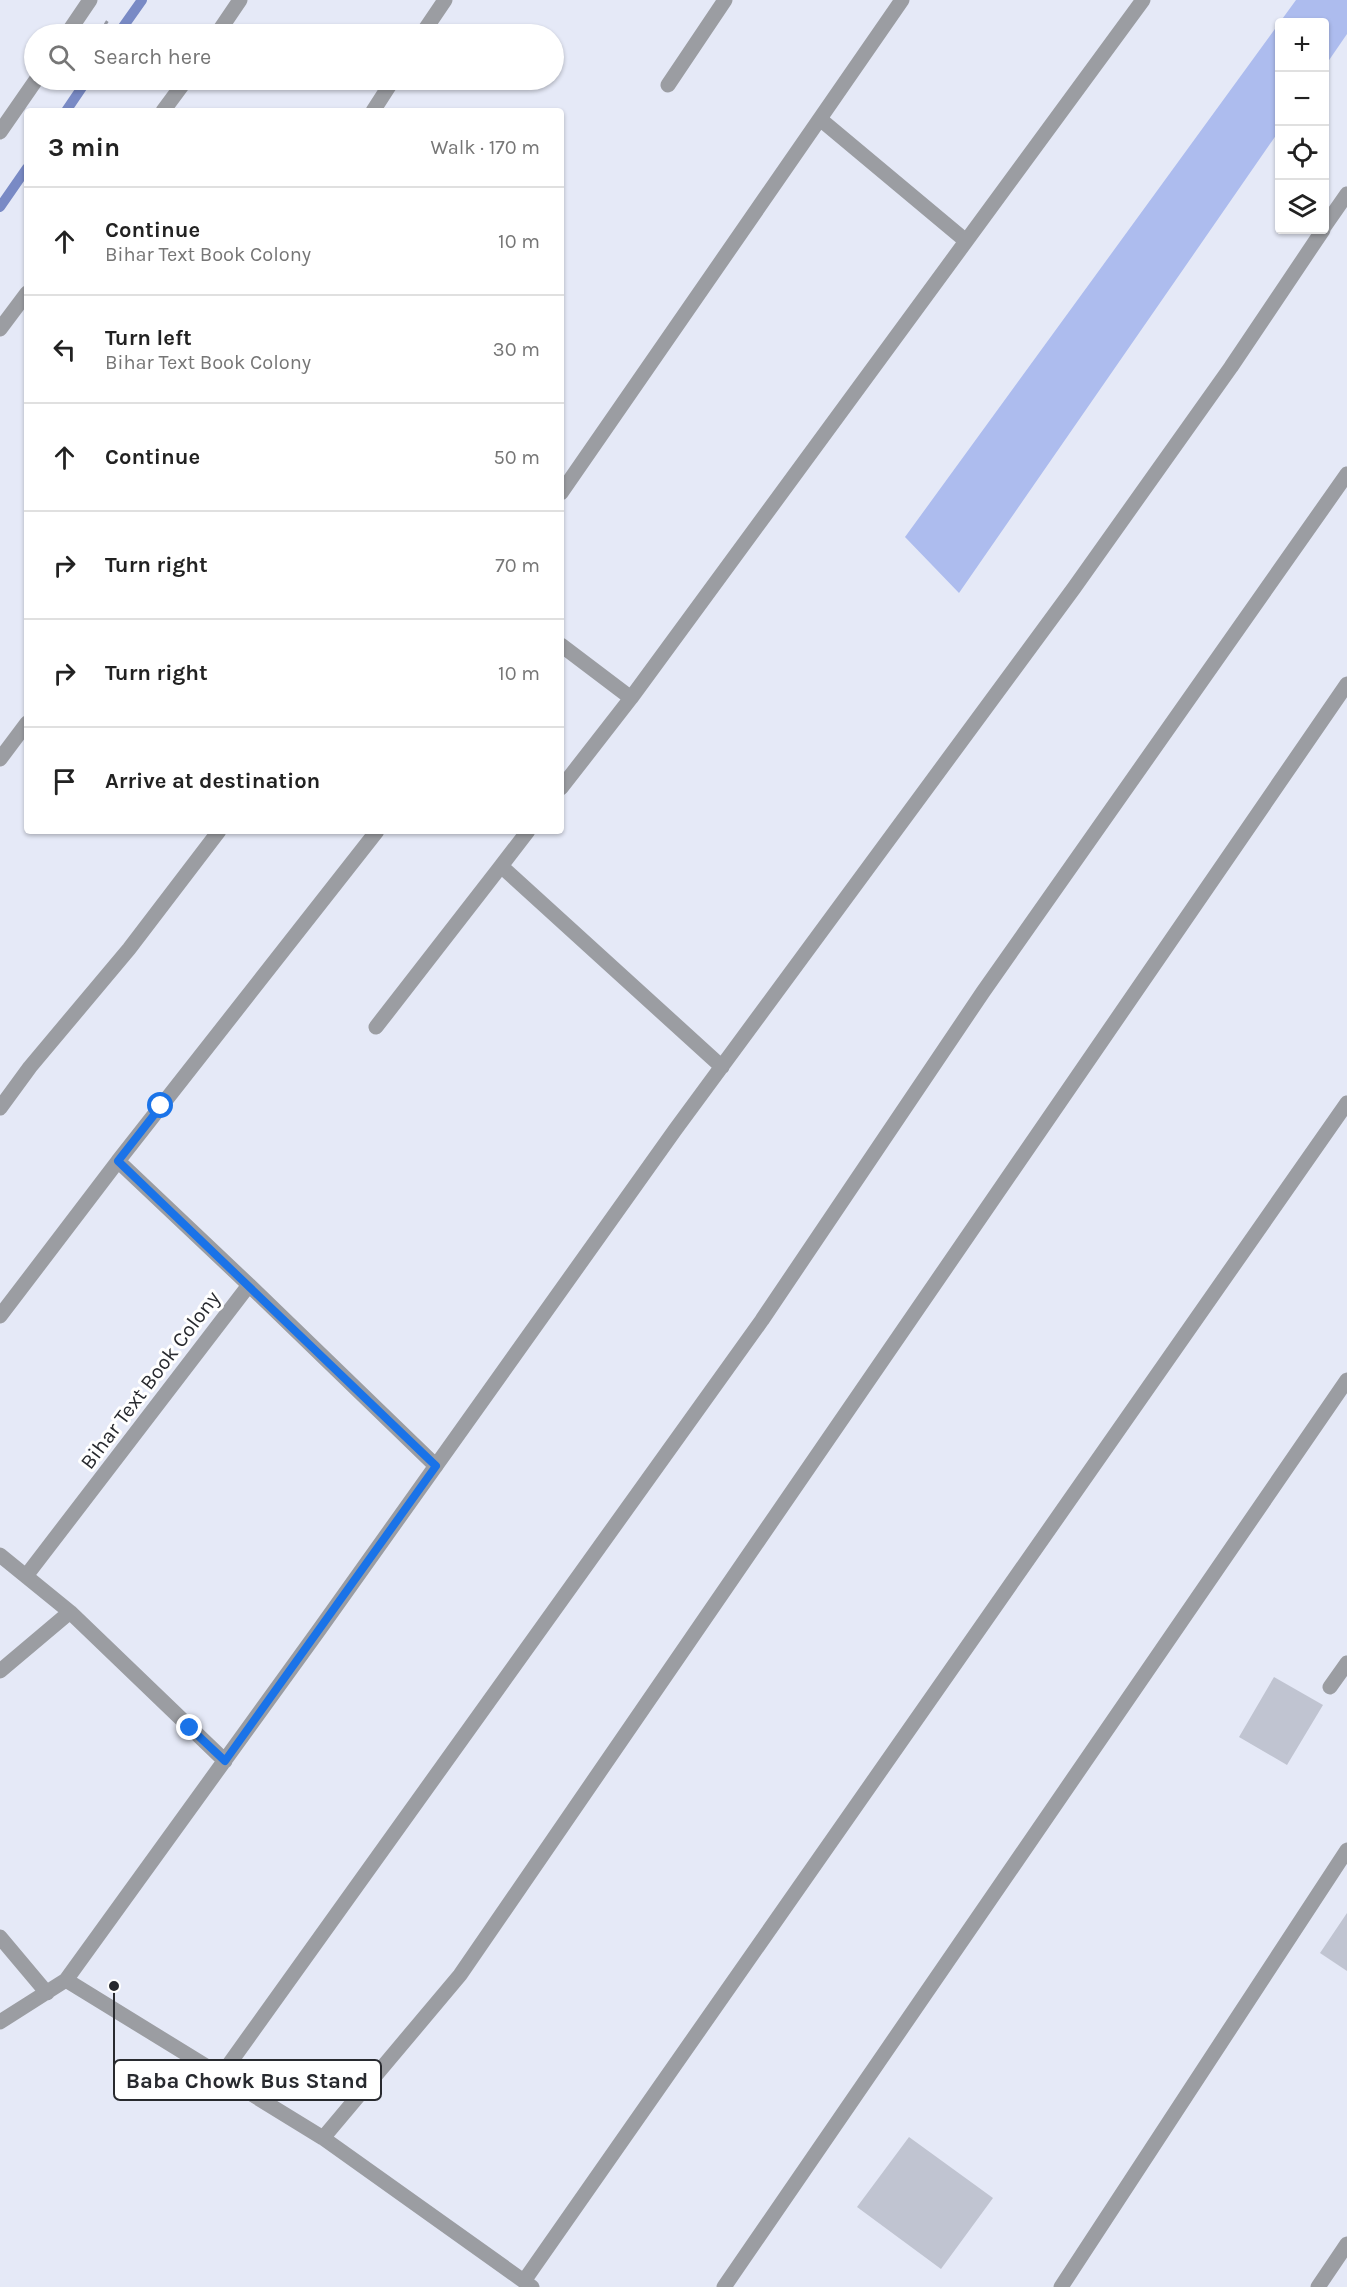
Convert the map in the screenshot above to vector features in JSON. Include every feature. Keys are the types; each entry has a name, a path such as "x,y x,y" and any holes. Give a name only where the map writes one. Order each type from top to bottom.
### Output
{"street":[{"path":"74,24 90,0"},
{"path":"224,24 240,0"},
{"path":"429,24 445,0"},
{"path":"668,85 725,0"},
{"path":"564,489 902,0"},
{"path":"564,784 631,698 1143,0"},
{"path":"0,132 29,90"},
{"path":"165,108 179,90"},
{"path":"375,108 387,90"},
{"path":"820,119 966,241"},
{"path":"1329,221 1347,194"},
{"path":"0,2022 66,1980 722,1067 1080,578 1231,367 1320,234"},
{"path":"0,329 24,297"},
{"path":"222,2074 762,1320 983,992 1347,474"},
{"path":"564,647 631,698"},
{"path":"323,2138 460,1975 1347,684"},
{"path":"0,759 24,727"},
{"path":"0,1108 30,1067 129,949 217,834"},
{"path":"0,1316 118,1161 375,834"},
{"path":"376,1028 526,834"},
{"path":"501,866 722,1067"},
{"path":"66,1980 323,2138 528,2284 1347,1103"},
{"name":"Bihar Text Book Colony","path":"26,1576 249,1285 118,1161"},
{"path":"249,1285 436,1466"},
{"path":"724,2287 1347,1380"},
{"path":"0,1555 70,1612 225,1761"},
{"path":"0,1671 70,1612"},
{"path":"1330,1687 1347,1663"},
{"path":"1061,2287 1347,1850"},
{"path":"0,1937 47,1993"},
{"path":"1318,2287 1347,2244"}],"shaded area":[{"path":"1296,0 1347,0 1347,34 1329,60 1329,18 1283,18"},
{"path":"1275,29 1275,137 959,593 905,537"}],"building":[{"path":"1274,1677 1323,1705 1287,1765 1239,1737"},
{"path":"1347,1913 1347,1971 1320,1953"},
{"path":"909,2137 993,2198 941,2269 857,2207"}],"waterway":[{"path":"125,24 142,0"},
{"path":"68,108 80,90"},
{"path":"0,207 24,172"}],"place":[{"name":"Baba Chowk Bus Stand","path":"114,1986"}],"route":[{"path":"161,1106 118,1161 436,1466 225,1761 190,1728"}]}
